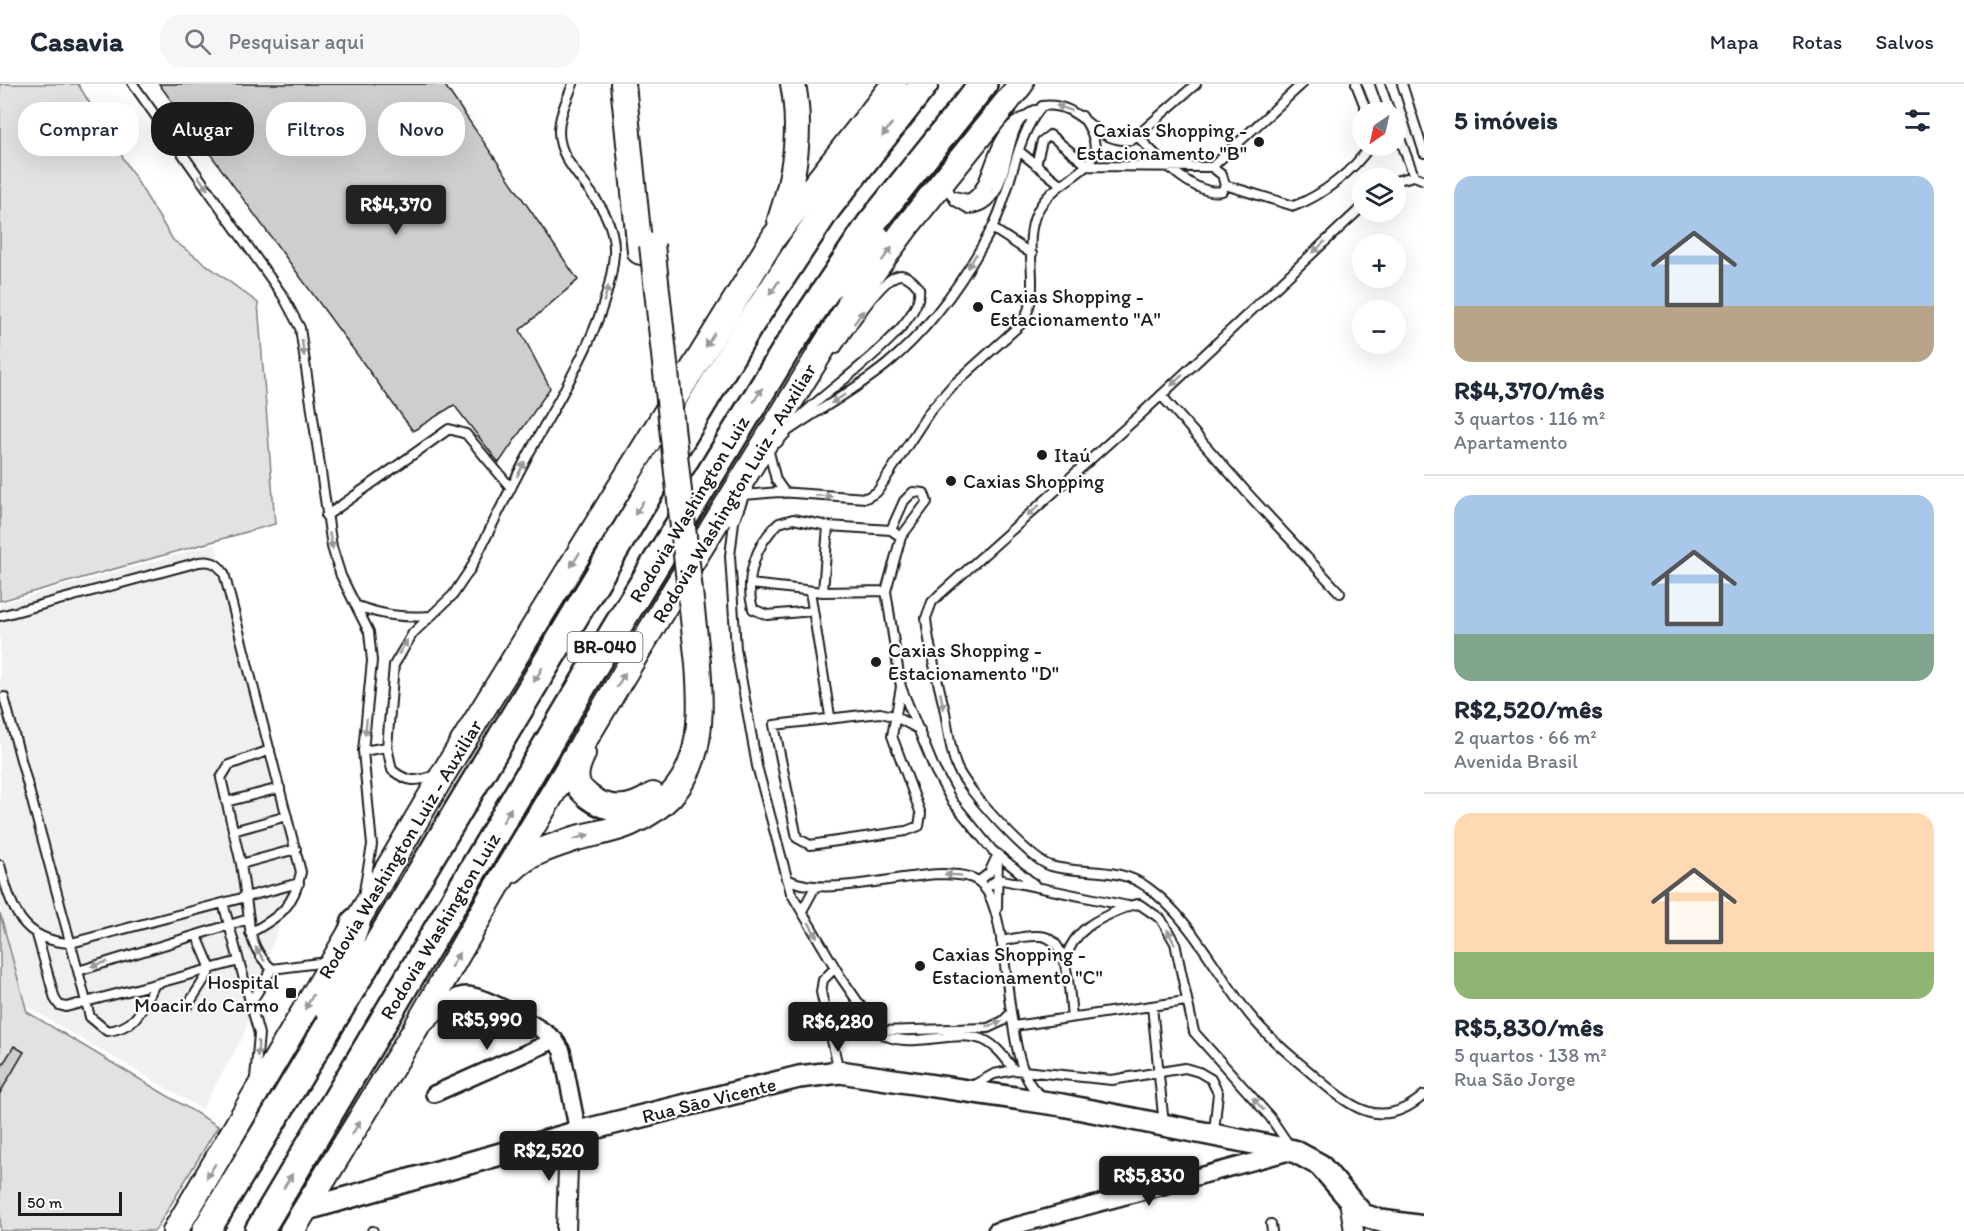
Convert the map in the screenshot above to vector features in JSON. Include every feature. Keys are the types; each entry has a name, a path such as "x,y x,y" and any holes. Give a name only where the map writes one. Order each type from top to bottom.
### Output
{"highway":[{"path":"496,888 522,860 551,846 628,825 664,804 677,790 687,773 699,736 702,711 694,666 646,249 623,84"},
{"path":"636,84 646,249"},
{"path":"774,237 795,165 797,114 794,84"},
{"name":"Rodovia Washington Luiz - Auxiliar","path":"175,1231 445,771 774,237 894,84"},
{"name":"BR-040","path":"206,1231 748,327 827,208 924,84"},
{"name":"Rodovia Washington Luiz","path":"259,1231 612,636 786,350 870,225 983,84"},
{"path":"852,301 864,256 995,84"},
{"name":"Rodovia Washington Luiz - Auxiliar","path":"292,1231 413,1033 496,888 750,466 852,301 1021,84"},
{"path":"592,731 577,770 577,782 582,790 596,802 613,808 628,807 643,802 658,791 674,772 684,751 691,708 694,666"},
{"path":"281,1105 332,997 357,920"}],"main road":[{"name":"Rua Sāo Vicente","path":"304,1210 574,1134 799,1077 840,1072 1062,1106 1294,1151 1320,1165 1363,1215 1381,1221 1424,1227"}],"street":[{"path":"413,1033 455,998 465,994 480,997 555,1040 562,1051 574,1134 566,1231"},
{"path":"434,1094 555,1040"},
{"path":"996,1231 1294,1151"},
{"path":"1349,1201 1354,1231"}],"lane":[{"path":"133,84 283,296 300,328 326,516 341,576 369,632 372,661 363,751 372,845 357,920"},
{"path":"445,771 417,782 403,779 392,770 387,747 394,665 402,647 453,595 471,568 561,396 598,318 608,289 614,253 611,228 603,207 565,153 559,135 560,117 573,84"},
{"path":"952,195 962,199 973,197 981,186 1001,137 1011,124 1042,106 1055,104 1068,107 1110,138 1121,141 1138,137 1196,84"},
{"path":"1036,165 1042,141 1050,135 1088,166 1212,167 1302,84"},
{"path":"1356,84 1363,102"},
{"path":"1380,84 1386,102"},
{"path":"1402,84 1424,153"},
{"path":"801,419 862,383 923,330 940,311 992,228 1009,187 1027,128 1042,106"},
{"path":"964,155 948,189 961,206 969,209 978,208 991,198 1000,180 1019,123 1027,115"},
{"path":"744,495 785,493 866,498 877,492 930,411 952,386 1016,329 1028,315 1032,290 1032,254 1036,214 1046,198 1060,184 1088,166 1095,154 1096,142 1082,116"},
{"path":"1138,137 1172,168 1204,191 1222,191 1225,185 1222,176 1212,167"},
{"path":"1019,151 1060,184"},
{"path":"1406,155 1414,176"},
{"path":"1225,185 1294,206 1318,195 1363,156"},
{"path":"1406,178 1414,176 1424,180"},
{"path":"1352,216 1161,395 932,602 926,618 956,765 992,815 1039,860 1060,868 1105,872 1133,878 1159,896 1190,931 1248,1013 1273,1041 1342,1099 1358,1109 1376,1115 1395,1113 1414,1104 1424,1095"},
{"path":"992,228 1032,254"},
{"path":"827,360 876,293 893,276 902,275 911,279 920,288 918,305 901,328 788,431 770,452 744,495 731,540 736,649 757,766 786,878 835,968 869,1021 878,1031 891,1039 955,1034 997,1025 1011,1013"},
{"path":"750,466 820,370"},
{"path":"1161,395 1340,593"},
{"path":"326,516 449,429 466,434 511,488"},
{"path":"770,452 774,474 785,493"},
{"path":"891,530 908,496 913,492 924,493 927,502 901,537 886,591 901,687 935,770 952,801 998,854 1034,884"},
{"path":"813,611 759,614 753,609 750,584 756,554 779,523 793,519 828,526 891,530 901,537"},
{"path":"823,592 828,526"},
{"path":"0,616 199,561 208,560 218,565 224,573 301,872 299,883 281,914 250,933"},
{"path":"750,584 823,592 886,591"},
{"path":"810,591 830,716"},
{"path":"357,606 380,615 408,618 430,616"},
{"path":"901,687 894,716 892,736 921,814 919,826 914,830 810,845 797,838 790,815 774,725 866,713 894,716 920,730"},
{"path":"4,697 90,1017 96,1025 106,1030 123,1029 132,1024 155,984"},
{"path":"363,751 387,747"},
{"path":"270,750 229,765 223,770 221,778 241,864 250,933 262,959 272,969"},
{"path":"226,802 280,788"},
{"path":"233,831 287,816"},
{"path":"241,864 296,849"},
{"path":"998,854 997,913 1014,1026 1026,1073 1038,1093 1062,1106"},
{"path":"979,881 989,873 998,854"},
{"path":"0,865 10,902 23,922 37,935 53,942 70,943 299,883"},
{"path":"786,878 801,886 814,887 928,874 966,876 979,881 997,913"},
{"path":"985,889 998,879 1034,884 1128,906"},
{"path":"802,911 814,887"},
{"path":"223,903 258,1034 259,1046 252,1102"},
{"path":"1064,963 1070,946 1082,930 1098,918 1139,904 1166,927 1179,955 1190,1022 1199,1041 1270,1117 1294,1151"},
{"path":"78,971 249,919"},
{"path":"37,935 55,999 59,1005 66,1007 238,961"},
{"path":"197,936 211,969"},
{"path":"1001,940 1047,937 1061,950 1072,1017"},
{"path":"272,969 332,962"},
{"path":"835,968 823,980 820,992 840,1072"},
{"path":"188,1005 211,969"},
{"path":"250,1004 272,969"},
{"path":"1014,1026 1186,1001"},
{"path":"1152,1006 1164,1126"},
{"path":"890,1030 891,1039"},
{"path":"878,1031 955,1034 986,1041 995,1047 1014,1070"},
{"path":"965,1090 994,1074 1014,1070 1112,1080 1185,1068 1199,1071 1211,1079 1218,1094 1214,1134"}],"shaded area":[{"path":"0,84 78,84 89,102 18,102 18,156 122,156 173,240 258,303 275,524 0,601"},
{"path":"215,544 308,872 280,921 242,1039 202,1109 26,1006 0,908 0,604"},
{"path":"0,913 27,1012 218,1126 155,1231 0,1231"}],"building":[{"path":"159,84 444,84 456,102 378,102 378,156 465,156 465,115 578,280 520,330 550,388 499,463 454,405 413,431 212,156 254,156 254,102 172,102"},
{"path":"14,1046 24,1052 0,1093 0,1069"}],"place":[{"name":"Caxias Shopping - Estacionamento \"B\"","path":"1259,142"},
{"name":"Caxias Shopping - Estacionamento \"A\"","path":"978,307"},
{"name":"Itaú","path":"1042,455"},
{"name":"Caxias Shopping","path":"951,481"},
{"name":"Caxias Shopping - Estacionamento \"D\"","path":"876,662"},
{"name":"Caxias Shopping - Estacionamento \"C\"","path":"920,966"},
{"name":"Hospital Moacir do Carmo","path":"291,993"}]}
